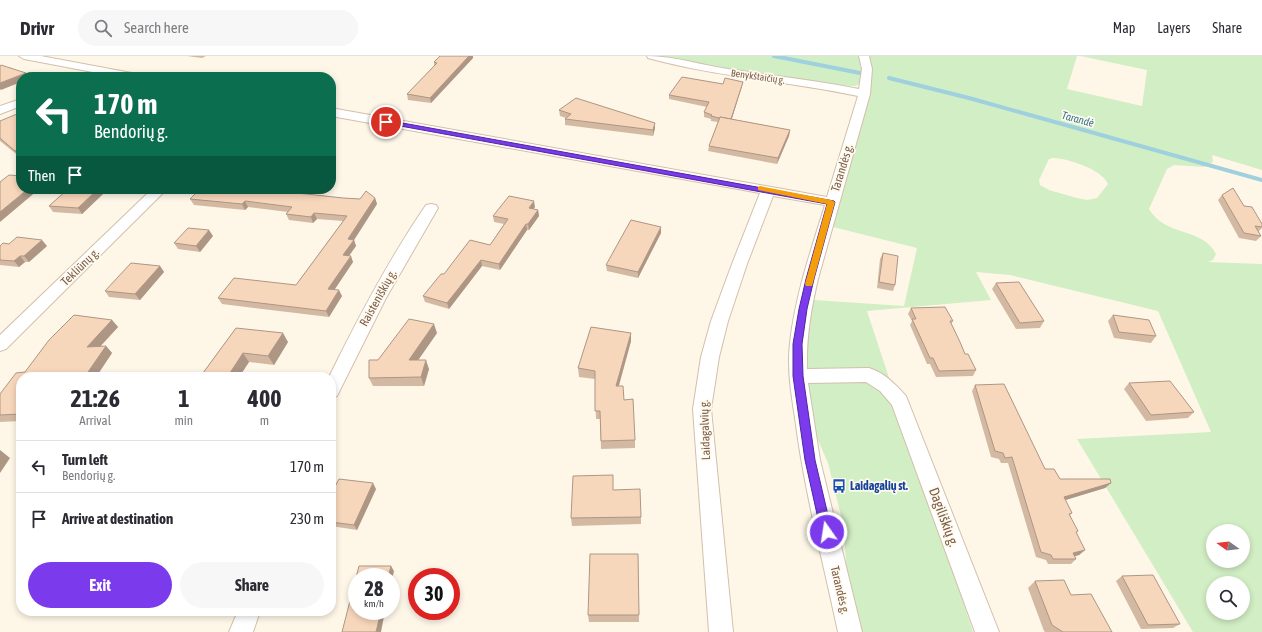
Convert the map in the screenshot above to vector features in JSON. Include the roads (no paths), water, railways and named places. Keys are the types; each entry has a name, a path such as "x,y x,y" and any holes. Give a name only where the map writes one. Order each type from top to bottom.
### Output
{"street":[{"path":"24,56 108,72"},
{"name":"Benykštaičių g.","path":"652,56 699,68 833,87 864,94"},
{"name":"Tarandės g.","path":"850,632 810,460 798,376 798,344 803,309 831,202 864,94 866,69 864,56"},
{"path":"93,72 97,70"},
{"path":"0,110 16,104"},
{"path":"336,113 831,202"},
{"name":"Laidagalvių g.","path":"720,632 702,409 706,374 714,340 733,280 768,190"},
{"name":"Tekliūnų g.","path":"0,345 155,194"},
{"name":"Raisteniškių g.","path":"336,381 359,332 402,255 431,208"},
{"name":"Dagiliškių g.","path":"798,376 869,375 886,386 900,401 988,632"},
{"path":"241,632 247,616"}],"waterway":[{"name":"Tarandė","path":"774,56 860,73"},
{"name":"Tarandė","path":"889,78 969,98 1262,180"}],"place":[{"name":"Laidagalių st.","path":"839,486"}]}
